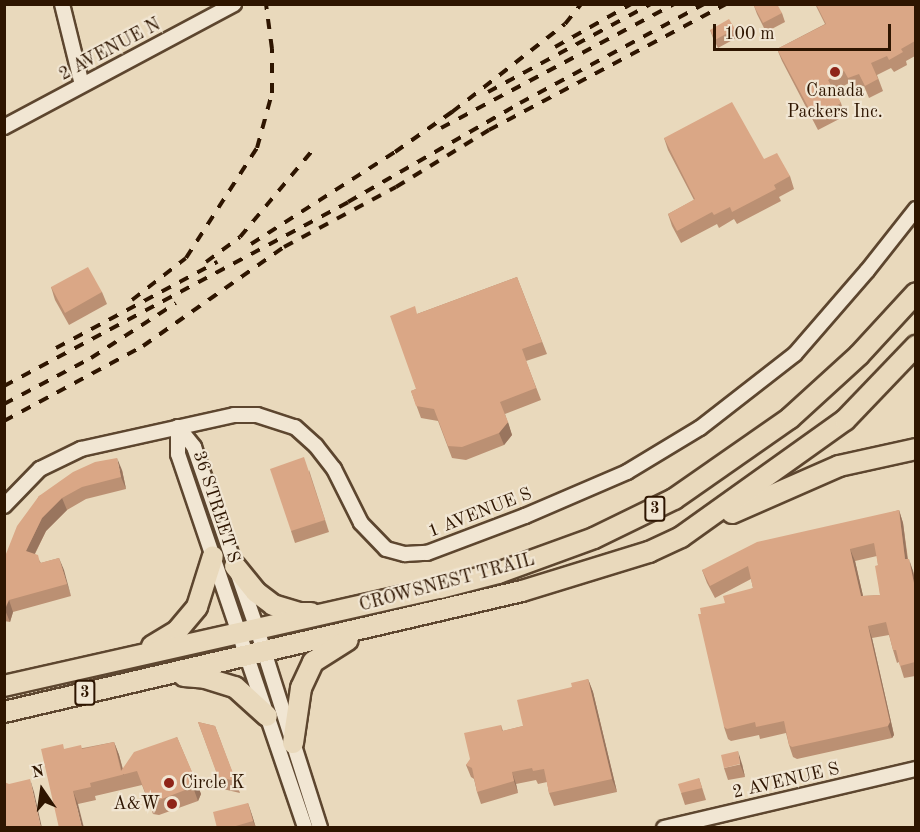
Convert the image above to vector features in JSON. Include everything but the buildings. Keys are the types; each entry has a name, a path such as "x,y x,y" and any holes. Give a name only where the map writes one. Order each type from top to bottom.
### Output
{"highway":[{"name":"CROWSNEST TRAIL","path":"4,686 498,573 594,538 674,499 790,418 846,369 915,293"},
{"name":"CROWSNEST TRAIL","path":"4,712 256,655 522,591 649,552 681,537 845,420 915,346"},
{"path":"681,537 839,466 915,450"},
{"path":"115,661 153,646 177,632 197,608 213,556"},
{"path":"235,566 256,592 273,605 299,613 332,612"},
{"path":"293,743 301,688 313,662 369,628"},
{"path":"166,675 205,678 235,687 267,716"}],"street":[{"path":"62,4 82,85"},
{"name":"2 AVENUE N","path":"4,128 234,4"},
{"name":"1 AVENUE S","path":"4,506 29,478 66,455 178,427 246,414 272,418 294,427 326,457 361,524 386,549 405,555 427,553 525,516 627,472 700,428 795,354 867,271 915,209"},
{"name":"36 STREET S","path":"178,427 178,453 213,556 248,631"},
{"name":"36 STREET S","path":"178,427 194,447 235,566 248,631"},
{"path":"248,631 293,743 320,828"},
{"path":"256,655 267,716 305,828"},
{"name":"2 AVENUE S","path":"664,828 915,770"}],"railway":[{"path":"132,300 186,258 257,148 272,93 272,49 266,4"},
{"path":"251,244 395,152 452,112 565,24 581,4"},
{"path":"555,47 631,4"},
{"path":"488,92 651,4"},
{"path":"441,128 674,4"},
{"path":"4,386 348,202 520,103 704,4"},
{"path":"4,421 143,346 284,247 396,187 489,130 726,4"},
{"path":"206,262 240,237 311,152"},
{"path":"56,348 217,262"},
{"path":"4,404 91,358 176,303"}],"place":[{"name":"Canada Packers Inc.","path":"835,72"},
{"name":"Circle K","path":"169,783"},
{"name":"A&W","path":"172,804"}]}
